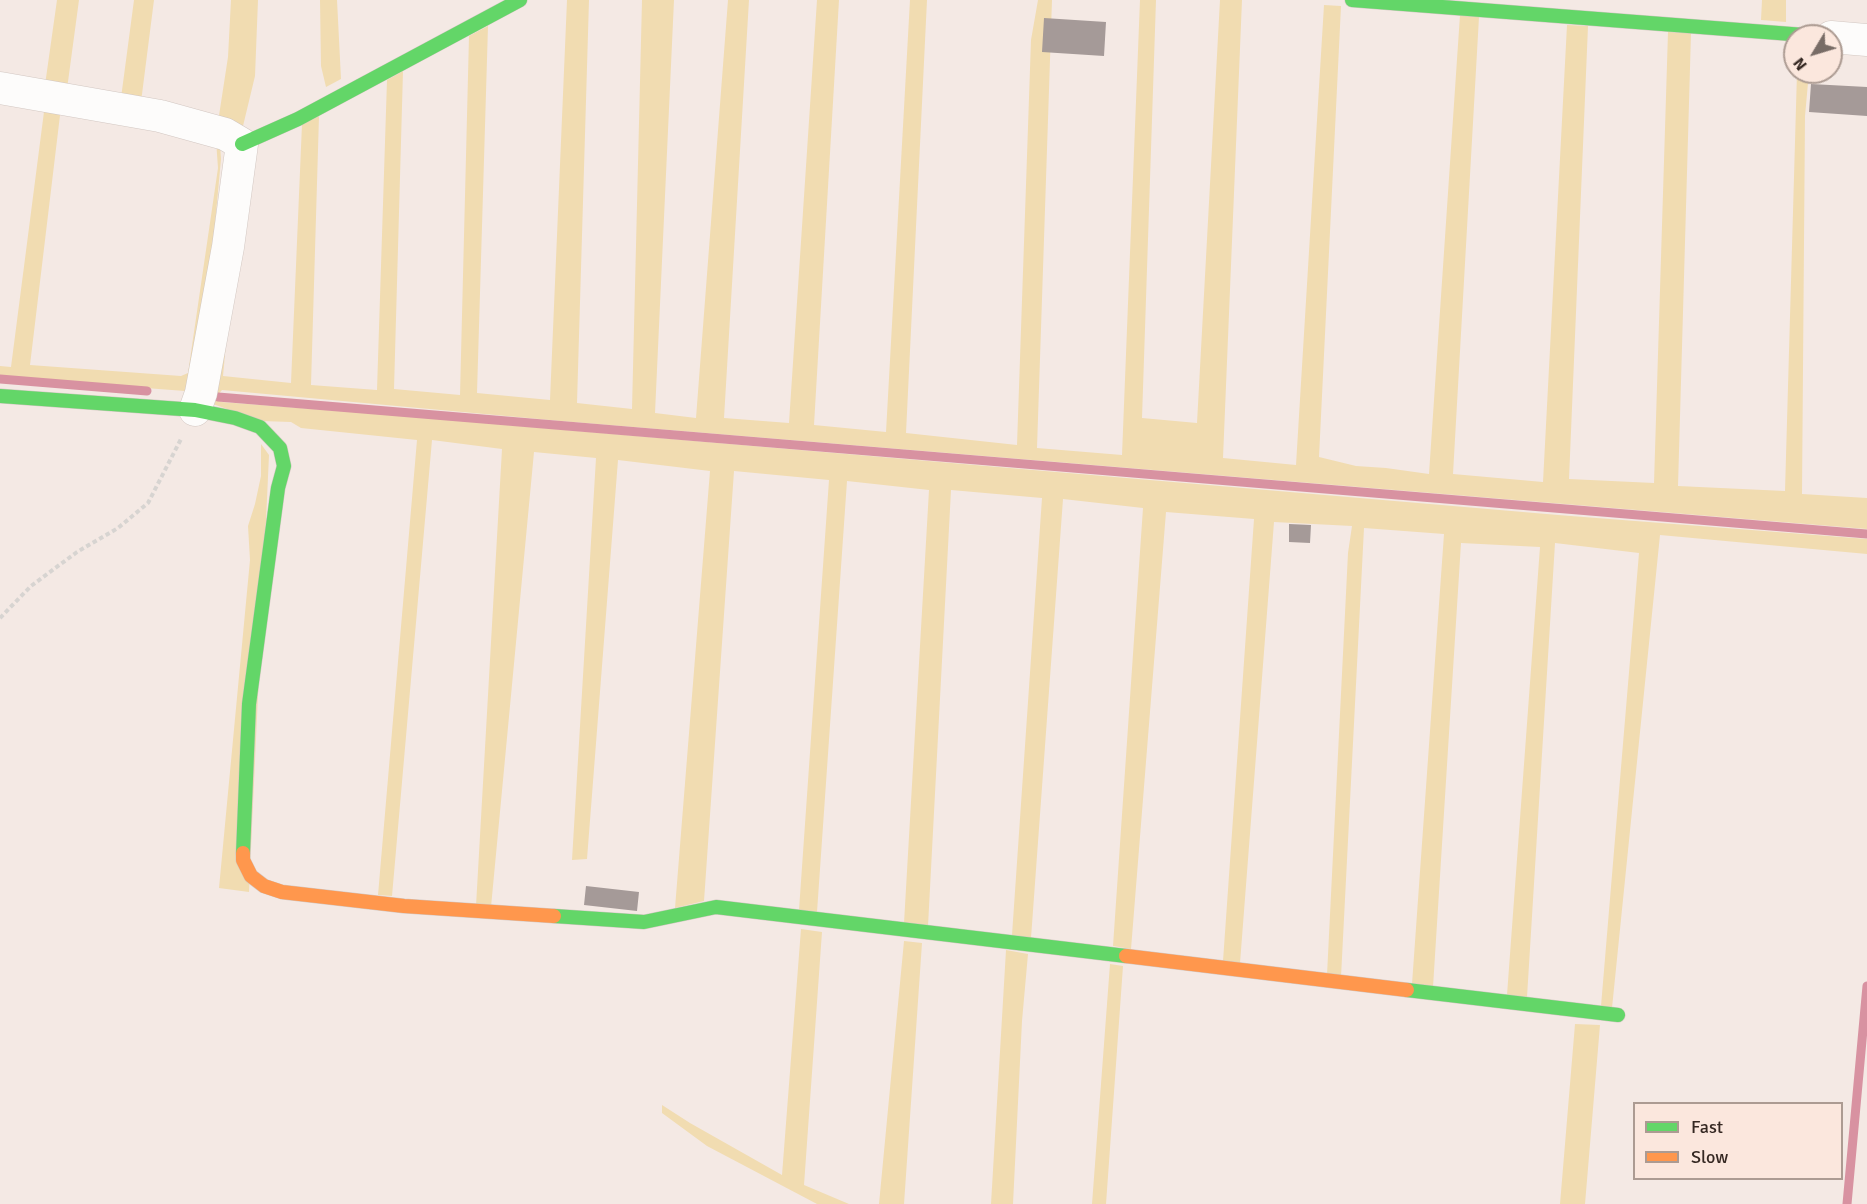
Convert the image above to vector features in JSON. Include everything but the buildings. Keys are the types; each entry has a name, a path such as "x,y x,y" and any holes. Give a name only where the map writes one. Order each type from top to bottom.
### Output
{"street":[{"path":"242,144 298,119 520,0"},
{"path":"1353,0 1783,33"},
{"path":"1843,38 1867,40"},
{"path":"0,88 160,116 225,134 242,144"},
{"path":"195,410 201,393 228,247 242,144"},
{"path":"0,396 195,410 235,418 260,427 280,448 284,466 278,488 249,704 242,837 243,860 251,876 264,886 282,891 404,906 644,922 716,907 1618,1015"}],"path":[{"path":"0,618 31,586 77,552 118,528 148,503 195,410"}],"shaded area":[{"path":"57,0 79,0 67,89 45,85"},
{"path":"134,0 154,0 141,102 121,98"},
{"path":"231,0 258,0 255,76 243,126 218,122 228,57"},
{"path":"320,0 337,0 341,79 326,87 321,66"},
{"path":"567,0 589,0 577,403 632,409 642,0 674,0 655,413 696,418 728,0 749,0 724,418 789,423 817,0 839,0 814,425 886,432 910,0 927,0 906,433 1017,445 1031,40 1038,0 1052,0 1037,448 1122,455 1140,0 1156,0 1142,418 1197,423 1220,0 1242,0 1223,458 1296,465 1324,5 1341,6 1319,457 1356,466 1429,474 1460,15 1479,17 1453,474 1543,482 1567,25 1588,26 1569,479 1654,483 1668,32 1691,33 1678,486 1785,491 1797,84 1808,84 1805,116 1802,494 1867,498 1867,529 561,421 222,390 217,396 221,402 1867,539 1867,554 1660,535 1612,1008 1601,1006 1639,553 1555,543 1527,997 1507,995 1540,547 1461,543 1433,987 1412,984 1444,534 1364,528 1341,977 1327,975 1348,553 1352,526 1274,522 1240,963 1223,961 1254,519 1166,512 1131,949 1113,946 1143,508 1063,499 1031,938 1012,935 1042,498 951,490 928,926 904,923 929,490 847,481 817,912 799,910 829,480 734,471 704,901 675,908 710,471 618,460 587,859 572,860 596,458 534,452 491,907 476,906 502,449 432,440 392,896 378,895 417,440 301,428 291,422 261,421 210,403 235,244 223,376 291,383 302,124 319,116 311,385 377,390 387,80 403,71 394,389 460,395 469,36 488,26 477,393 550,400"},
{"path":"1762,0 1786,0 1786,22 1761,20"},
{"path":"45,104 61,107 30,365 181,376 188,373 218,168 216,140 220,145 221,159 209,289 185,391 0,377 0,366 11,367"},
{"path":"261,444 269,455 249,892 219,888 250,560 248,526 261,476"},
{"path":"801,929 822,932 804,1185 849,1204 817,1204 707,1146 662,1113 662,1105 782,1175"},
{"path":"904,941 922,943 904,1204 879,1204"},
{"path":"1006,950 1028,954 1022,1021 1013,1204 991,1204"},
{"path":"1110,964 1123,966 1106,1204 1092,1204"},
{"path":"1575,1024 1600,1025 1585,1204 1560,1204"}],"waterway":[{"path":"0,379 147,391"},
{"path":"218,397 1867,534"},
{"path":"1847,1204 1867,986"}],"traffic: fast":[{"path":"242,144 298,119 520,0"},
{"path":"1352,0 1783,33"},
{"path":"0,396 195,410 235,418 260,427 280,448 284,466 278,488 249,704 243,853"},
{"path":"554,916 644,922 716,907 1126,956"},
{"path":"1407,990 1618,1015"}],"traffic: slow":[{"path":"243,853 243,860 251,876 264,886 282,892 404,906 554,916"},
{"path":"1126,956 1407,990"}]}
